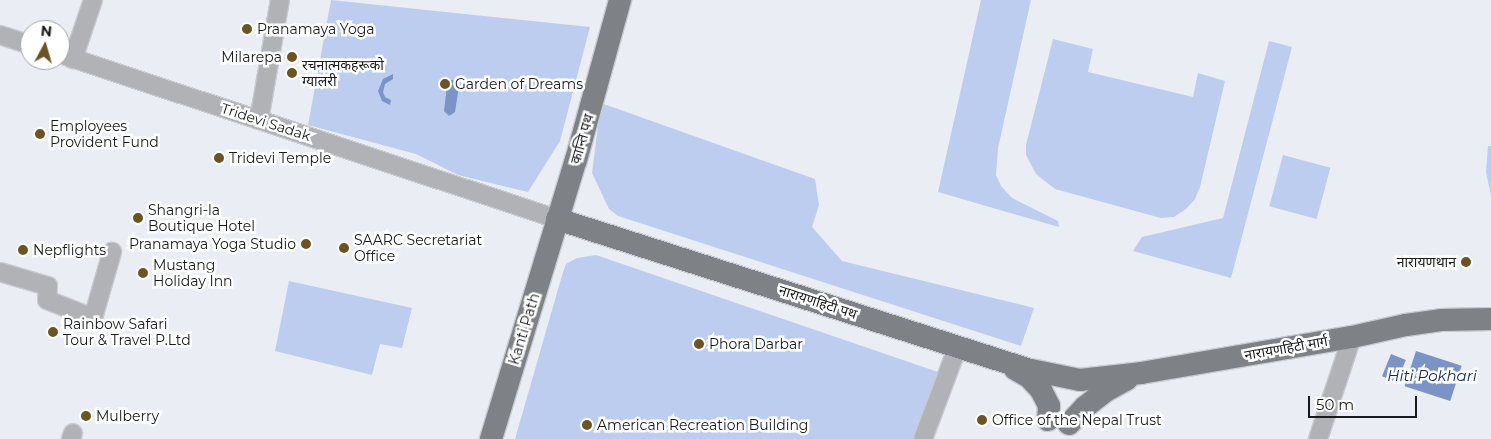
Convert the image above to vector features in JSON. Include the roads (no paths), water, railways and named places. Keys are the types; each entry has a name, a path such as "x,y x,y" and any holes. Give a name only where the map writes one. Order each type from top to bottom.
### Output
{"main road":[{"name":"कान्ति पथ","path":"557,219 576,160 620,0"},
{"name":"नारायणहिटी पथ","path":"557,219 1000,360 1069,379"},
{"name":"Kanti Path","path":"491,439 557,219"},
{"name":"नारायणहिटी मार्ग","path":"1069,379 1134,374 1441,320 1491,319"},
{"path":"1000,360 1029,377 1041,390 1049,406 1056,431"},
{"path":"1056,431 1104,392 1134,374"},
{"path":"1056,431 1069,379"}],"street":[{"path":"70,50 93,0"},
{"path":"259,120 280,0"},
{"path":"0,35 20,41"},
{"name":"Tridevi Sadak","path":"70,58 557,219"},
{"path":"0,272 48,286 47,300 93,318 112,252"},
{"path":"1318,439 1352,337"},
{"path":"923,439 958,346"}],"water":[{"path":"393,74 393,79 385,84 383,92 385,97 391,100 390,105 382,101 378,91 383,79"},
{"path":"451,80 457,81 459,86 455,112 449,116 444,111 447,85"},
{"name":"Hiti Pokhari","path":"1416,351 1462,366 1450,401 1405,386"},
{"name":"Hiti Pokhari","path":"1391,354 1406,360 1397,382 1382,376"}],"place":[{"name":"Pranamaya Yoga","path":"247,29"},
{"name":"Milarepa","path":"292,57"},
{"name":"रचनात्मकहरूको ग्यालरी","path":"292,73"},
{"name":"Garden of Dreams","path":"445,84"},
{"name":"Employees Provident Fund","path":"40,134"},
{"name":"Tridevi Temple","path":"219,158"},
{"name":"Shangri-la Boutique Hotel","path":"138,218"},
{"name":"Pranamaya Yoga Studio","path":"306,244"},
{"name":"SAARC Secretariat Office","path":"344,248"},
{"name":"Nepflights","path":"23,250"},
{"name":"नारायणथान","path":"1466,262"},
{"name":"Mustang Holiday Inn","path":"143,273"},
{"name":"Rainbow Safari Tour & Travel P.Ltd","path":"53,332"},
{"name":"Phora Darbar","path":"699,344"},
{"name":"Mulberry","path":"86,416"},
{"name":"Office of the Nepal Trust","path":"982,420"},
{"name":"American Recreation Building","path":"587,425"}]}
